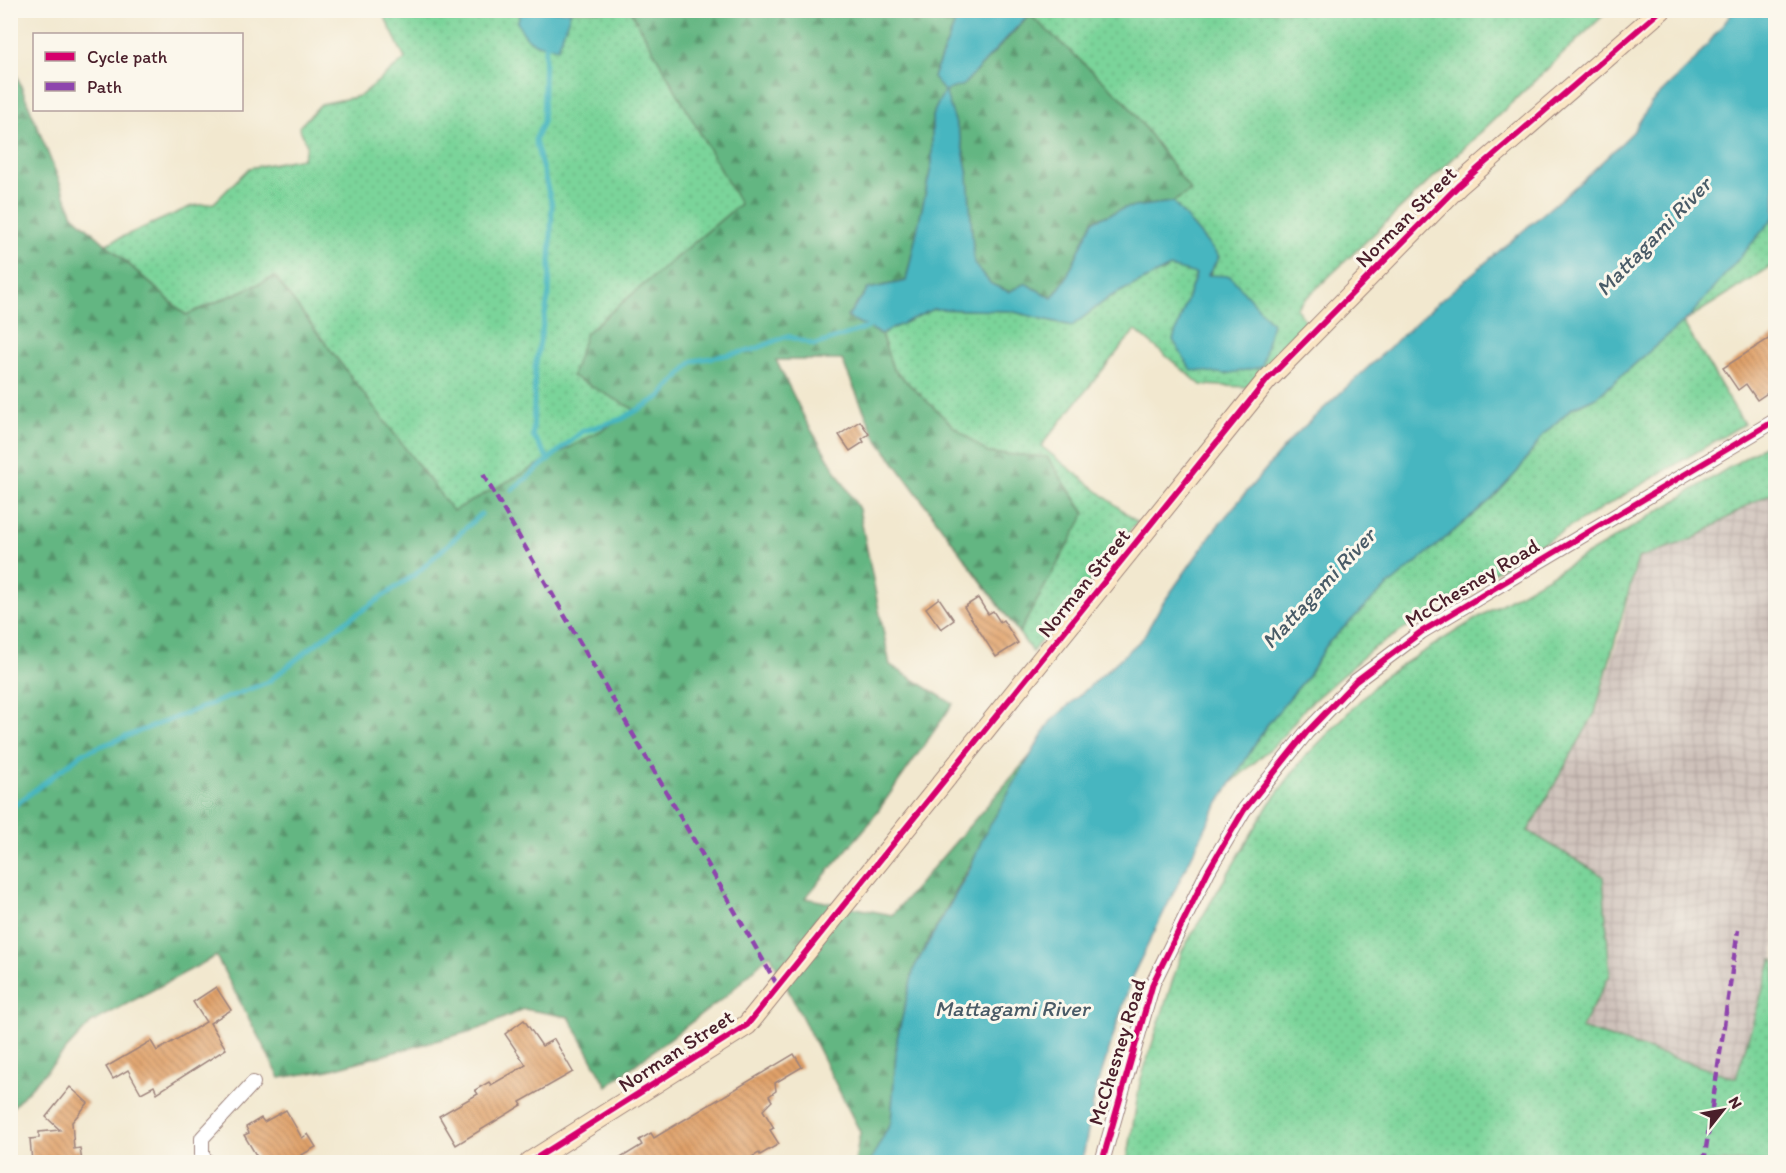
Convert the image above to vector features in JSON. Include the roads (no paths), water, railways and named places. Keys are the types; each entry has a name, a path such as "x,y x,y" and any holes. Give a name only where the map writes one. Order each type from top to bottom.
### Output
{"street":[{"name":"Norman Street","path":"530,1162 747,1026 1268,380 1458,186 1661,10"},
{"name":"McChesney Road","path":"1102,1162 1153,983 1208,871 1244,810 1306,733 1356,681 1421,632 1776,420"},
{"path":"207,1162 202,1155 202,1138 253,1083"}],"water":[{"path":"522,11 571,11 558,48 537,44 528,39 517,22"},
{"path":"960,11 1032,11 963,85 945,91 961,139 968,175 974,264 991,284 1009,292 1025,283 1052,298 1065,280 1093,221 1125,208 1173,202 1219,257 1208,275 1230,276 1272,323 1262,367 1225,374 1191,370 1173,340 1196,274 1170,267 1110,297 1072,326 1010,311 933,309 881,334 847,317 868,289 906,281 932,163 932,116 944,91 933,77"},
{"name":"Mattagami River","path":"1734,11 1775,11 1775,216 1690,316 1598,396 1572,408 1543,435 1518,471 1492,499 1375,597 1328,643 1307,677 1267,725 1214,811 1132,977 1095,1094 1082,1162 870,1162 891,1122 897,1039 914,968 970,869 983,837 1050,722 1142,639 1161,606 1216,528 1293,437 1433,307 1583,180 1633,132 1651,103 1694,61"}],"waterway":[{"path":"548,42 545,50 543,122 535,140 552,205 549,293 535,368 533,436 549,460"},
{"path":"512,490 583,431 622,419 660,397 693,361 753,350 787,336 815,345 869,327"},
{"path":"10,809 83,753 268,682 332,631 417,573 481,514"}]}
